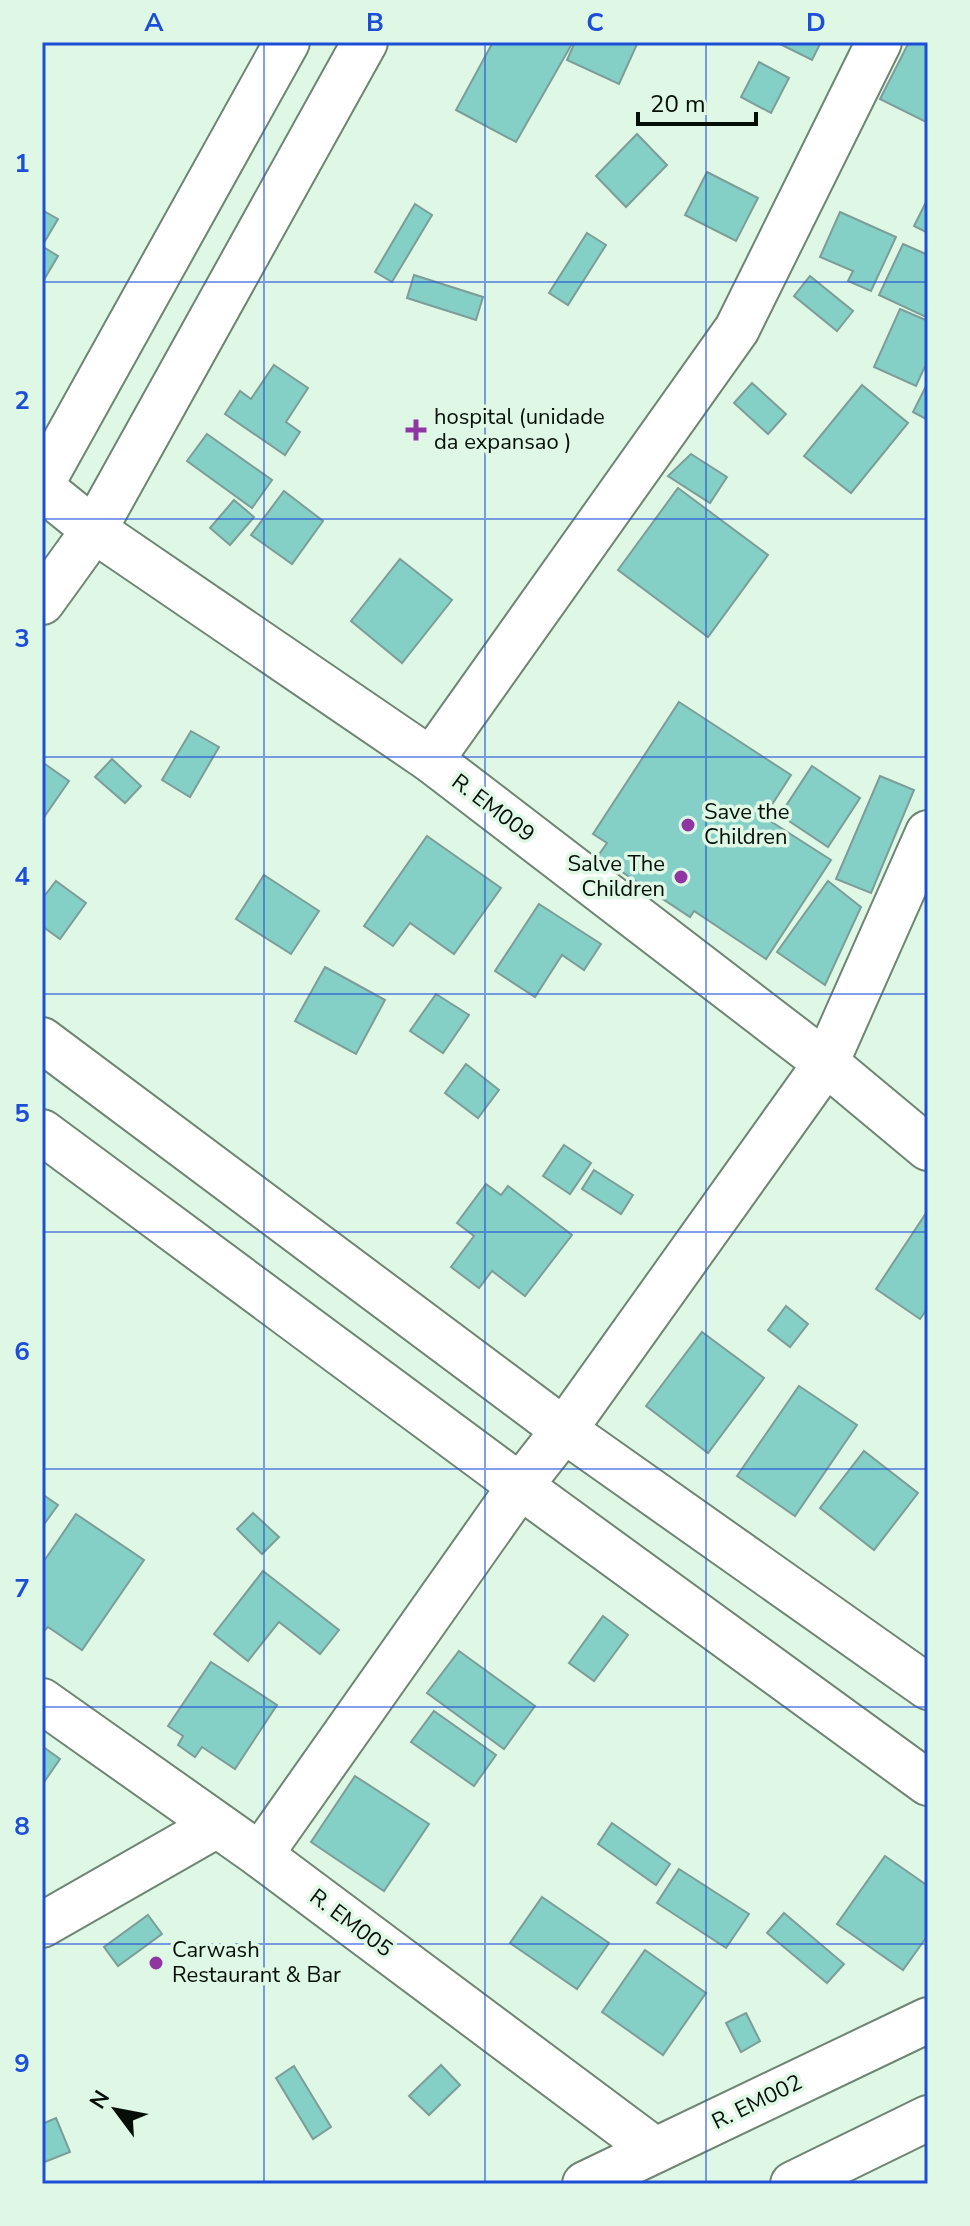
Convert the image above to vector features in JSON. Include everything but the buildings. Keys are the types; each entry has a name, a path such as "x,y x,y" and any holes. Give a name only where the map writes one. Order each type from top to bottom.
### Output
{"street":[{"path":"42,486 287,42"},
{"path":"42,602 94,530 365,42"},
{"path":"431,760 737,329 879,42"},
{"name":"R. EM009","path":"42,486 94,530 431,760 826,1063 928,1148"},
{"path":"260,1855 520,1486 564,1430 826,1063 928,833"},
{"path":"42,1040 564,1430 928,1687"},
{"path":"42,1132 928,1783"},
{"name":"R. EM005","path":"42,1701 260,1855 655,2150"},
{"path":"42,1925 217,1825"},
{"name":"R. EM002","path":"585,2184 928,2020"},
{"path":"793,2184 928,2118"}],"place":[{"name":"hospital (unidade da expansao )","path":"416,430"},
{"name":"Save the Children","path":"688,825"},
{"name":"Salve The Children","path":"681,877"},
{"name":"Carwash Restaurant & Bar","path":"156,1963"}]}
